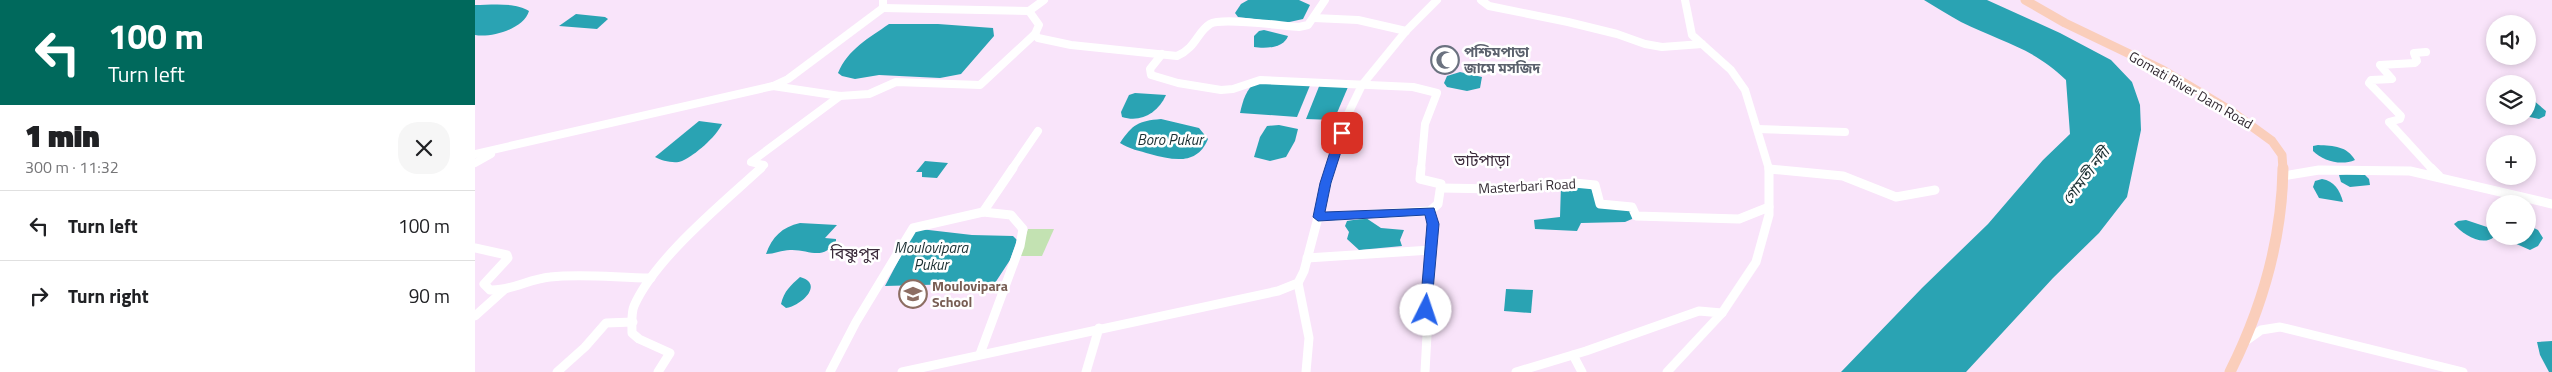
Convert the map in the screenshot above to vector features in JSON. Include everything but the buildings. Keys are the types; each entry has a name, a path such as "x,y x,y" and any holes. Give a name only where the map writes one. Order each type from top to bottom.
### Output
{"main road":[{"name":"Gomati River Dam Road","path":"2025,0 2137,57 2218,102 2260,130 2280,150 2283,176 2271,266 2263,300 2247,340 2230,372"}],"street":[{"path":"475,154 773,86 789,79 883,4 1029,11 1044,0"},
{"path":"1035,34 1038,38 1071,44 1162,54 1183,54 1210,24 1217,21 1299,28 1308,25 1325,0"},
{"path":"902,372 1099,328 1278,291 1298,283 1302,278 1326,183 1347,116 1362,84 1406,31 1437,0"},
{"path":"1481,0 1617,34 1645,44 1662,46 1702,44"},
{"path":"1667,372 1722,313 1756,262 1769,215 1769,170 1758,128 1745,90 1739,79 1690,32 1685,0"},
{"path":"773,86 840,96 869,94 896,82 980,85 1035,34 1039,25 1029,11"},
{"path":"1314,18 1358,20 1406,31"},
{"path":"2427,52 2414,53 2417,61 2415,63 2381,65 2392,79 2371,80 2369,83 2401,116 2400,119 2389,122 2439,177"},
{"path":"1162,54 1149,69 1151,76 1221,89 1231,90 1260,80 1413,87 1437,93 1425,124 1420,179 1441,184 1438,204 1430,211 1318,217"},
{"path":"658,372 670,353 639,339 632,332 636,301 651,278 698,226 764,165 751,162 773,142 809,120 840,96"},
{"path":"1758,128 1845,132"},
{"path":"983,212 1037,131"},
{"path":"475,163 502,148"},
{"path":"1769,170 1843,176 1895,197 1917,195 1935,190"},
{"path":"2283,176 2299,172 2337,170 2410,171 2552,204"},
{"name":"Masterbari Road","path":"1441,188 1498,189 1574,183 1595,185 1600,204 1632,208 1636,216 1739,219 1769,207"},
{"path":"1425,372 1433,224 1430,211"},
{"path":"830,372 856,322 913,228 983,212 1011,215 1023,229 1020,246 980,354"},
{"path":"475,248 507,255 508,258 484,284 490,290 504,289 543,278 651,278"},
{"path":"1307,258 1431,250"},
{"path":"1298,283 1309,338 1307,372"},
{"path":"475,316 504,289"},
{"path":"1516,372 1573,355 1699,311 1722,313"},
{"path":"557,372 585,347 606,324 633,322"},
{"path":"2247,340 2261,330 2280,327 2463,372"},
{"path":"1086,372 1099,328"},
{"path":"1573,355 1581,372"}],"green space":[{"path":"1028,229 1054,229 1042,256 1019,256"}],"water":[{"path":"1248,0 1299,0 1310,5 1303,19 1285,23 1238,17 1235,13 1241,4"},
{"name":"গোমতী নদী","path":"1924,0 1987,0 2060,33 2111,60 2132,82 2140,105 2141,130 2127,197 2099,233 2053,278 1966,372 1841,372 1922,288 1988,224 2043,160 2070,134 2066,80 2028,52 1961,22"},
{"path":"475,5 510,5 529,11 521,23 514,27 506,31 482,36 475,35"},
{"path":"576,14 605,17 608,19 597,29 559,26"},
{"path":"889,24 938,24 993,28 994,36 961,74 940,78 879,75 855,79 838,73 847,57 853,51"},
{"path":"1264,30 1288,36 1283,43 1269,48 1254,47 1254,36 1259,31"},
{"path":"1460,72 1482,77 1480,88 1467,91 1447,87 1444,83 1447,76"},
{"path":"1257,81 1311,83 1297,117 1240,113 1248,91"},
{"path":"1320,84 1348,87 1334,120 1306,119"},
{"path":"1135,93 1166,95 1158,107 1148,115 1136,119 1122,117 1121,112 1129,95"},
{"path":"2536,103 2546,111 2545,116 2536,118"},
{"name":"Boro Pukur","path":"1161,119 1199,128 1208,139 1198,154 1183,159 1138,151 1120,143 1141,122"},
{"path":"699,121 722,124 705,145 682,161 669,162 655,157"},
{"path":"1279,125 1298,129 1295,141 1286,157 1270,161 1254,157 1260,137 1267,126"},
{"path":"2313,146 2335,146 2344,149 2355,160 2344,163 2327,160 2313,151"},
{"path":"925,161 948,163 937,178 922,177 922,172 916,172"},
{"path":"2362,172 2369,179 2370,185 2350,187 2341,182 2339,175"},
{"path":"2322,179 2336,187 2343,202 2319,198 2313,187 2315,181"},
{"path":"1561,185 1590,185 1596,201 1630,209 1633,215 1632,219 1625,222 1581,223 1577,231 1535,229 1534,220 1560,217"},
{"path":"1366,218 1381,228 1404,230 1400,240 1402,246 1359,250 1347,239 1349,232 1345,226 1347,221"},
{"path":"2466,220 2486,227 2486,241 2478,240 2462,232 2454,224 2458,221"},
{"path":"800,223 837,225 825,238 836,239 836,241 826,251 821,253 790,250 766,254 771,243 783,230"},
{"name":"Moulovipara Pukur","path":"920,229 972,235 1013,236 1017,240 1010,260 995,283 885,286 914,231"},
{"path":"2536,229 2543,238 2538,246 2530,250 2519,245 2536,245"},
{"path":"800,277 807,280 811,289 804,299 786,308 781,304 784,295"},
{"path":"1506,289 1533,290 1531,313 1504,311"},
{"path":"2552,341 2552,372 2549,372 2540,355 2537,342"}],"place":[{"name":"পশ্চিমপাড়া জামে মসজিদ","path":"1445,60"},
{"name":"Moulovipara School","path":"913,294"}],"district":[{"name":"ভাটপাড়া","path":"1482,160"},
{"name":"বিষ্ণুপুর","path":"855,253"}],"route":[{"path":"1342,133 1326,183 1318,217 1430,211 1433,224 1426,310"}]}
